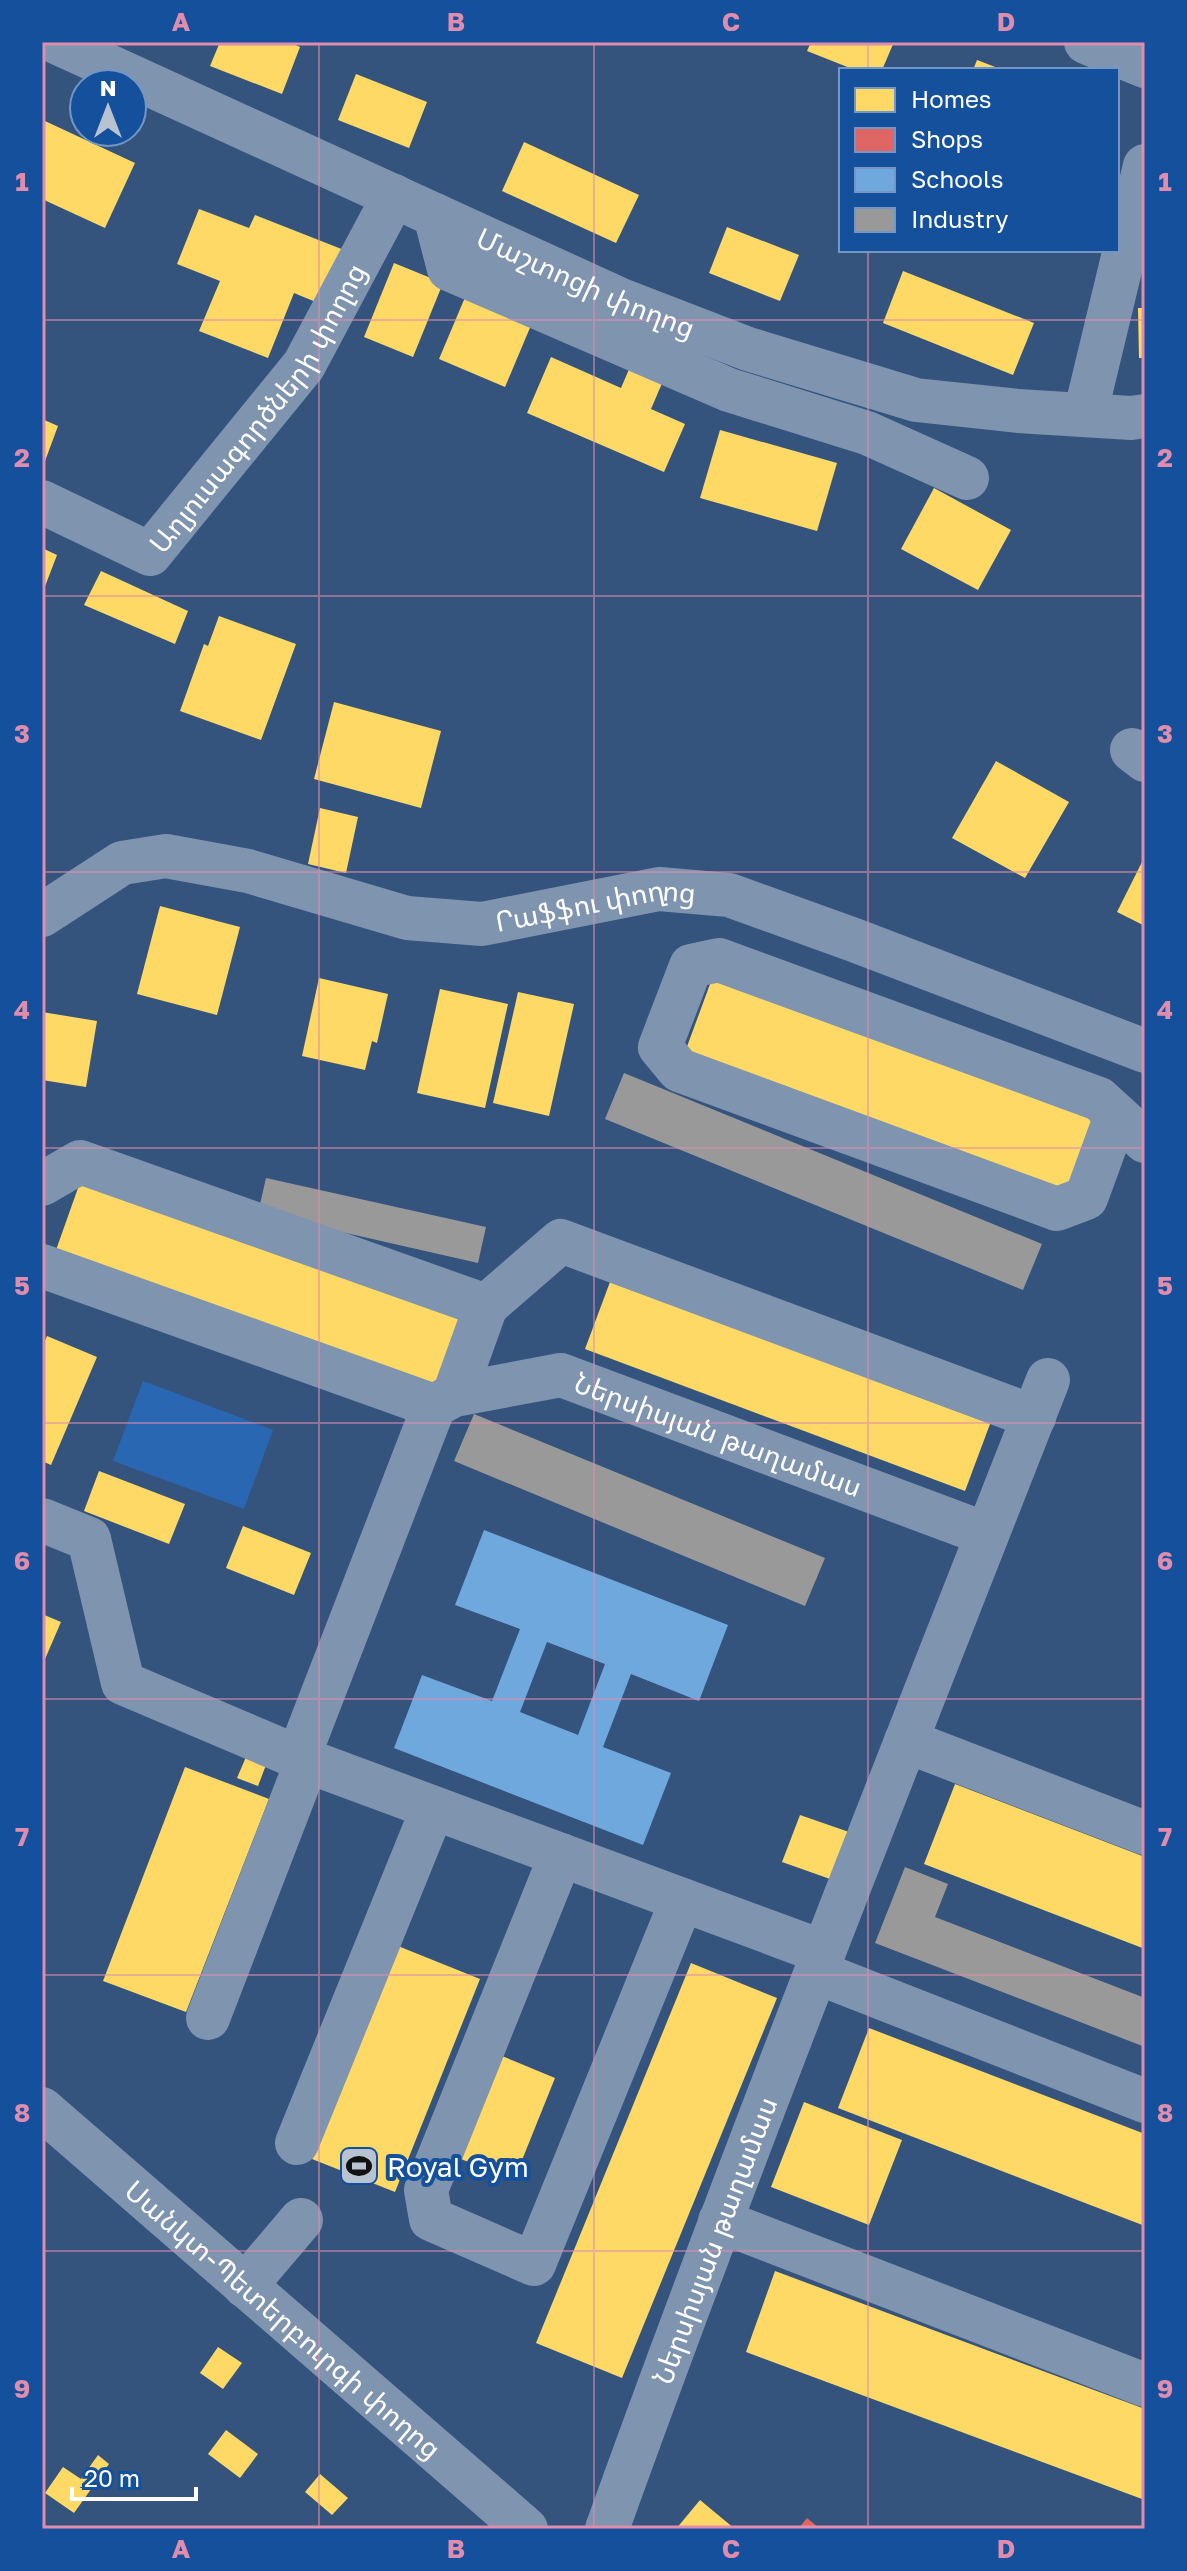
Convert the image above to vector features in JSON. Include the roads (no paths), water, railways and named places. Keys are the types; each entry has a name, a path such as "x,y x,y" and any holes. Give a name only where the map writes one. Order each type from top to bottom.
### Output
{"street":[{"name":"Մաշտոցի փողոց","path":"56,42 621,300 748,349 916,400 1085,415 1145,416"},
{"path":"1086,42 1145,66"},
{"path":"1085,415 1145,166"},
{"name":"Աղյուսագործների փողոց","path":"42,502 150,554 304,365 394,196"},
{"path":"435,215 449,269 729,390 867,433 967,478"},
{"name":"Րաֆֆու փողոց","path":"42,915 122,863 166,856 248,871 407,918 482,924 659,889 729,895 1145,1051"},
{"path":"719,960 1099,1099 1131,1129 1086,1198 1057,1209 679,1070 660,1047 691,966 719,960"},
{"path":"42,1184 80,1162 486,1306 444,1401 303,1760 208,2018"},
{"name":"Ներսիսյան թաղամաս","path":"486,1306 561,1241 1041,1399 720,2221 607,2529"},
{"path":"42,1266 444,1401"},
{"name":"Ներսիսյան թաղամաս","path":"444,1401 561,1375 986,1534"},
{"path":"42,1520 89,1539 123,1683 303,1760 682,1900 1145,2101"},
{"path":"906,1741 1145,1833"},
{"path":"297,2143 433,1808"},
{"path":"561,1855 426,2190 431,2219 534,2264 682,1900"},
{"name":"Սանկտ-Պետերբուրգի փողոց","path":"42,2109 245,2286 499,2522"},
{"path":"245,2286 301,2220"},
{"path":"720,2221 1145,2385"}],"place":[{"name":"Royal Gym","path":"359,2166"}]}
